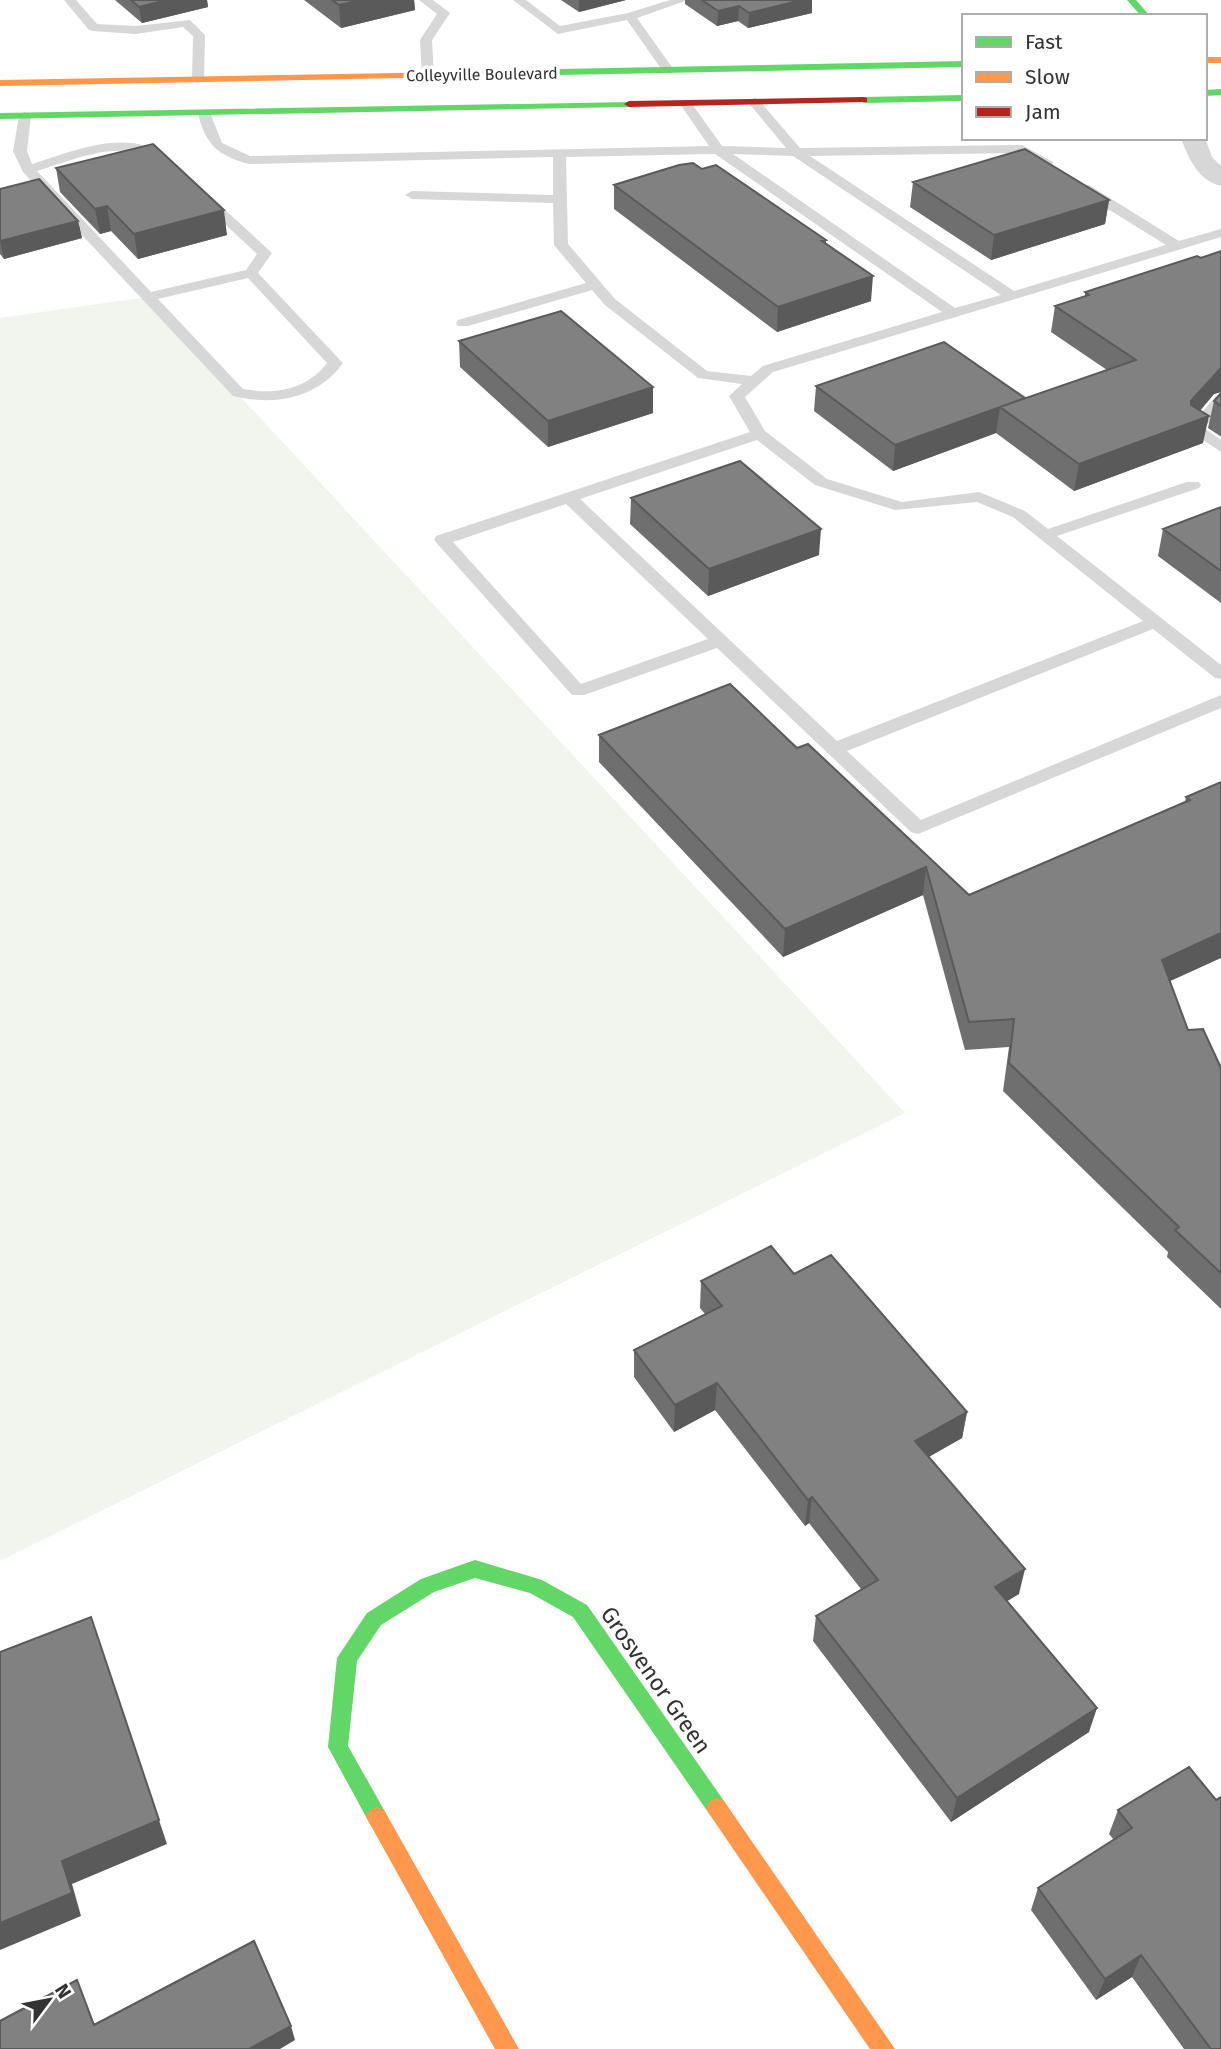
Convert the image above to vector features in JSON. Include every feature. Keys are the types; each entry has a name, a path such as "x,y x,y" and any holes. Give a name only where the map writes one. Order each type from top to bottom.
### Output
{"main road":[{"path":"1131,0 1144,14"},
{"name":"Colleyville Boulevard","path":"0,83 962,64"},
{"path":"198,79 204,113"},
{"name":"Colleyville Boulevard","path":"0,116 962,98"},
{"name":"Grosvenor Green","path":"508,2049 338,1747 347,1658 374,1619 428,1585 475,1569 535,1586 580,1611 884,2049"}],"street":[{"path":"1194,140 1202,160 1221,179"}],"lane":[{"path":"71,0 93,27 136,30 186,23 199,35 198,79"},
{"path":"425,0 444,13 426,40 428,75"},
{"path":"519,0 558,30 630,16 682,0"},
{"path":"630,16 668,70"},
{"path":"754,102 796,152 1014,298"},
{"path":"686,104 718,150 953,313"},
{"path":"204,113 208,133 221,151 250,160 718,150 796,152 1022,149 1177,246"},
{"path":"25,116 20,151 28,169 238,393 257,398 276,397 319,383 335,363 251,272"},
{"path":"28,169 129,146 152,153 173,171"},
{"path":"559,154 561,245 610,302 703,375 754,381"},
{"path":"148,297 251,272 265,253 194,189"},
{"path":"412,195 560,199"},
{"path":"1221,233 1014,298 953,313 768,369 737,396 759,434 821,482 901,507 979,497 1019,514 1221,674"},
{"path":"464,323 596,285"},
{"path":"1221,399 1195,429 1221,447"},
{"path":"720,641 578,691 442,540 759,434"},
{"path":"1045,535 1193,485"},
{"path":"569,498 918,828 1221,701"},
{"path":"835,749 1155,622"}],"shaded area":[{"path":"148,297 905,1113 0,1561 0,318"}],"building":[{"path":"131,0 167,0 139,7"},
{"path":"332,0 361,0 339,5"},
{"path":"702,0 802,0 749,13 739,6 718,11"},
{"path":"153,144 224,210 134,234 107,206 95,209 56,168"},
{"path":"1025,149 1109,200 994,235 913,182"},
{"path":"693,163 702,169 716,165 826,240 822,241 873,276 778,307 614,185"},
{"path":"39,179 78,221 0,241 0,189"},
{"path":"1221,251 1221,368 1191,401 1191,405 1209,416 1079,464 1000,407 1136,360 1055,306 1089,295 1085,292 1197,256 1201,258"},
{"path":"561,311 653,387 548,421 459,341"},
{"path":"944,342 1025,398 895,445 816,386"},
{"path":"1221,393 1221,406 1214,401"},
{"path":"740,461 821,529 709,569 631,498"},
{"path":"1221,507 1221,571 1163,529"},
{"path":"730,684 797,748 808,744 969,895 1190,800 1186,797 1221,782 1221,933 1162,960 1188,1030 1203,1029 1221,1068 1221,1273 1175,1230 1179,1227 1009,1063 1014,1019 969,1022 926,867 785,929 599,735"},
{"path":"771,1246 794,1274 831,1255 967,1412 915,1441 1025,1569 995,1587 1097,1708 957,1798 816,1616 878,1580 812,1497 808,1500 717,1383 675,1405 634,1350 722,1306 701,1281"},
{"path":"91,1617 159,1820 62,1861 72,1893 0,1923 0,1652"},
{"path":"1189,1767 1216,1800 1221,1797 1221,2049 1211,2049 1141,1955 1105,1979 1038,1888 1132,1828 1118,1810"},
{"path":"254,1941 291,2026 249,2049 0,2049 0,2021 77,1980 94,2025"}],"traffic: fast":[{"path":"1131,0 1144,14"},
{"path":"505,73 962,64"},
{"path":"1207,93 1221,92"},
{"path":"864,100 962,98"},
{"path":"0,116 629,104"},
{"path":"377,1817 338,1747 347,1658 374,1619 428,1585 475,1569 535,1586 580,1611 717,1808"}],"traffic: slow":[{"path":"1207,60 1221,60"},
{"path":"0,83 505,73"},
{"path":"717,1808 884,2049"},
{"path":"377,1817 508,2049"}],"traffic: jam":[{"path":"629,104 864,100"}]}
